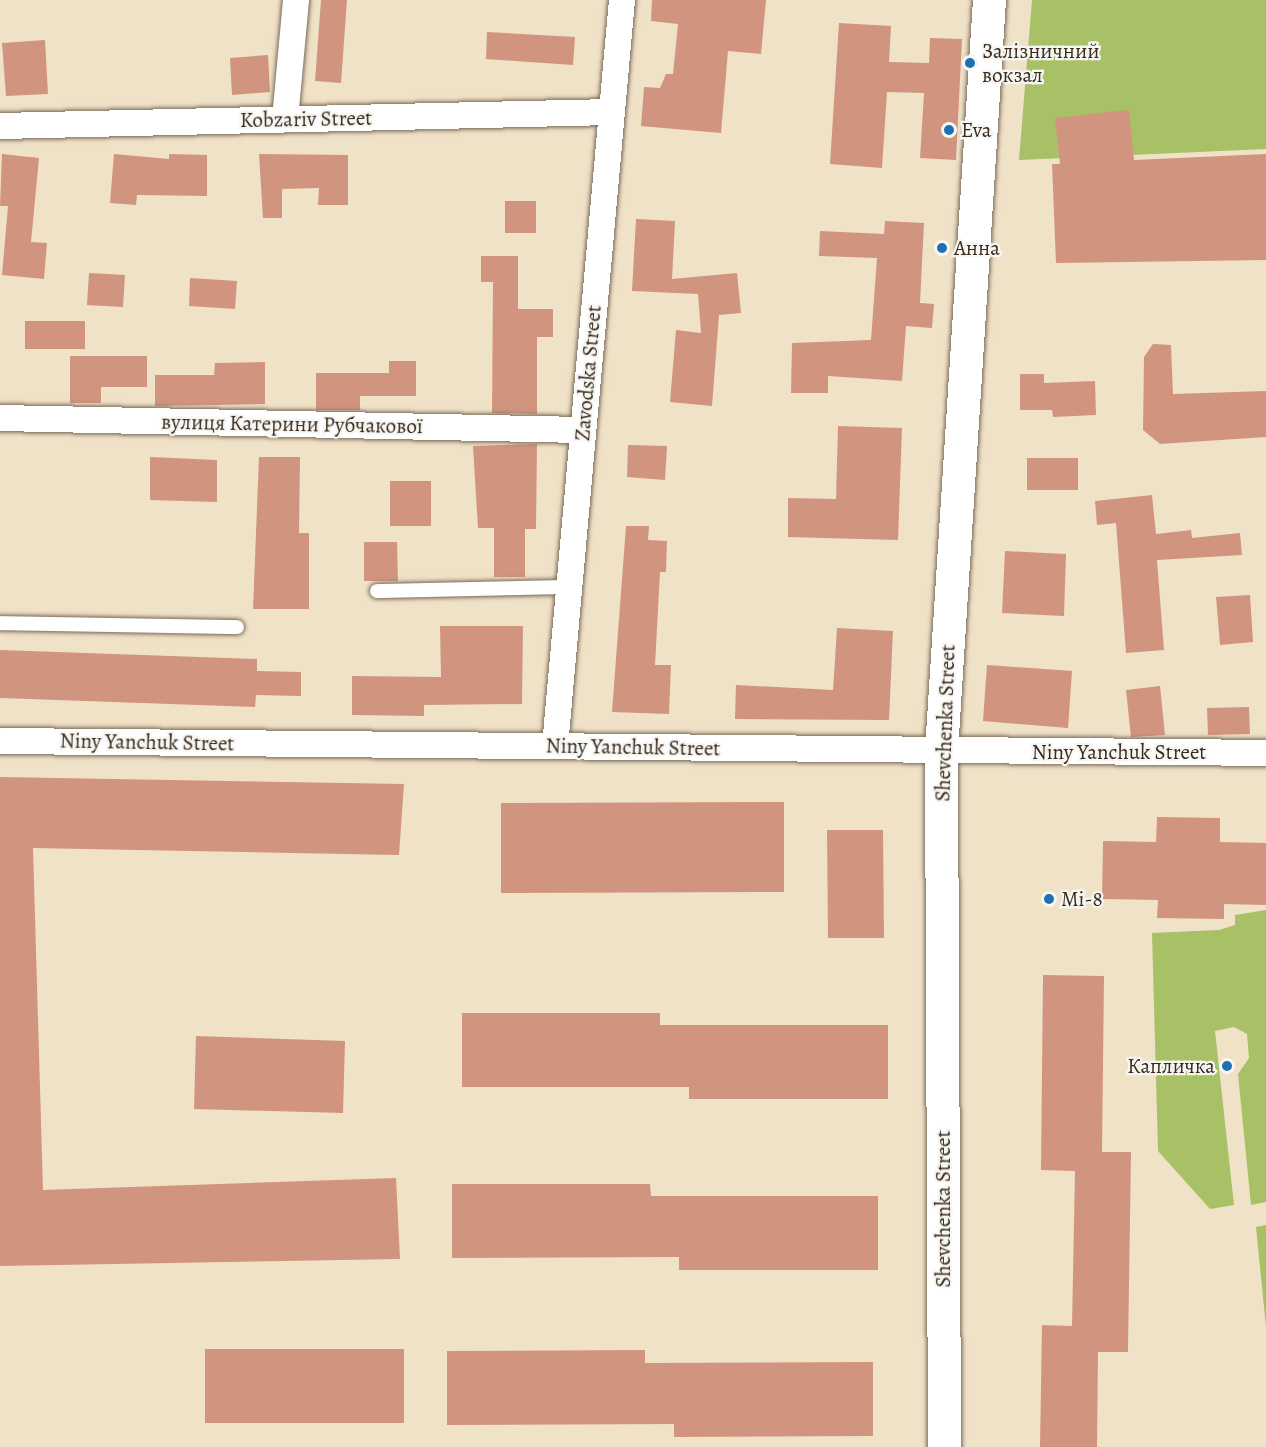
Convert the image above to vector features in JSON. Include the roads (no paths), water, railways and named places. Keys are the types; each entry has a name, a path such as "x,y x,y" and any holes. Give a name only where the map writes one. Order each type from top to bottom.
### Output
{"street":[{"path":"285,120 296,0"},
{"name":"Zavodska Street","path":"555,746 622,0"},
{"name":"Shevchenka Street","path":"944,1447 941,750 989,0"},
{"name":"Kobzariv Street","path":"0,126 612,112"},
{"name":"вулиця Катерини Рубчакової","path":"0,418 583,430"},
{"name":"Niny Yanchuk Street","path":"0,741 1266,753"}],"lane":[{"path":"378,591 569,587"},
{"path":"0,622 237,627"}],"place":[{"name":"Залізничний вокзал","path":"970,63"},
{"name":"Eva","path":"949,130"},
{"name":"Анна","path":"942,248"},
{"name":"Mi-8","path":"1049,899"},
{"name":"Капличка","path":"1227,1066"}]}
